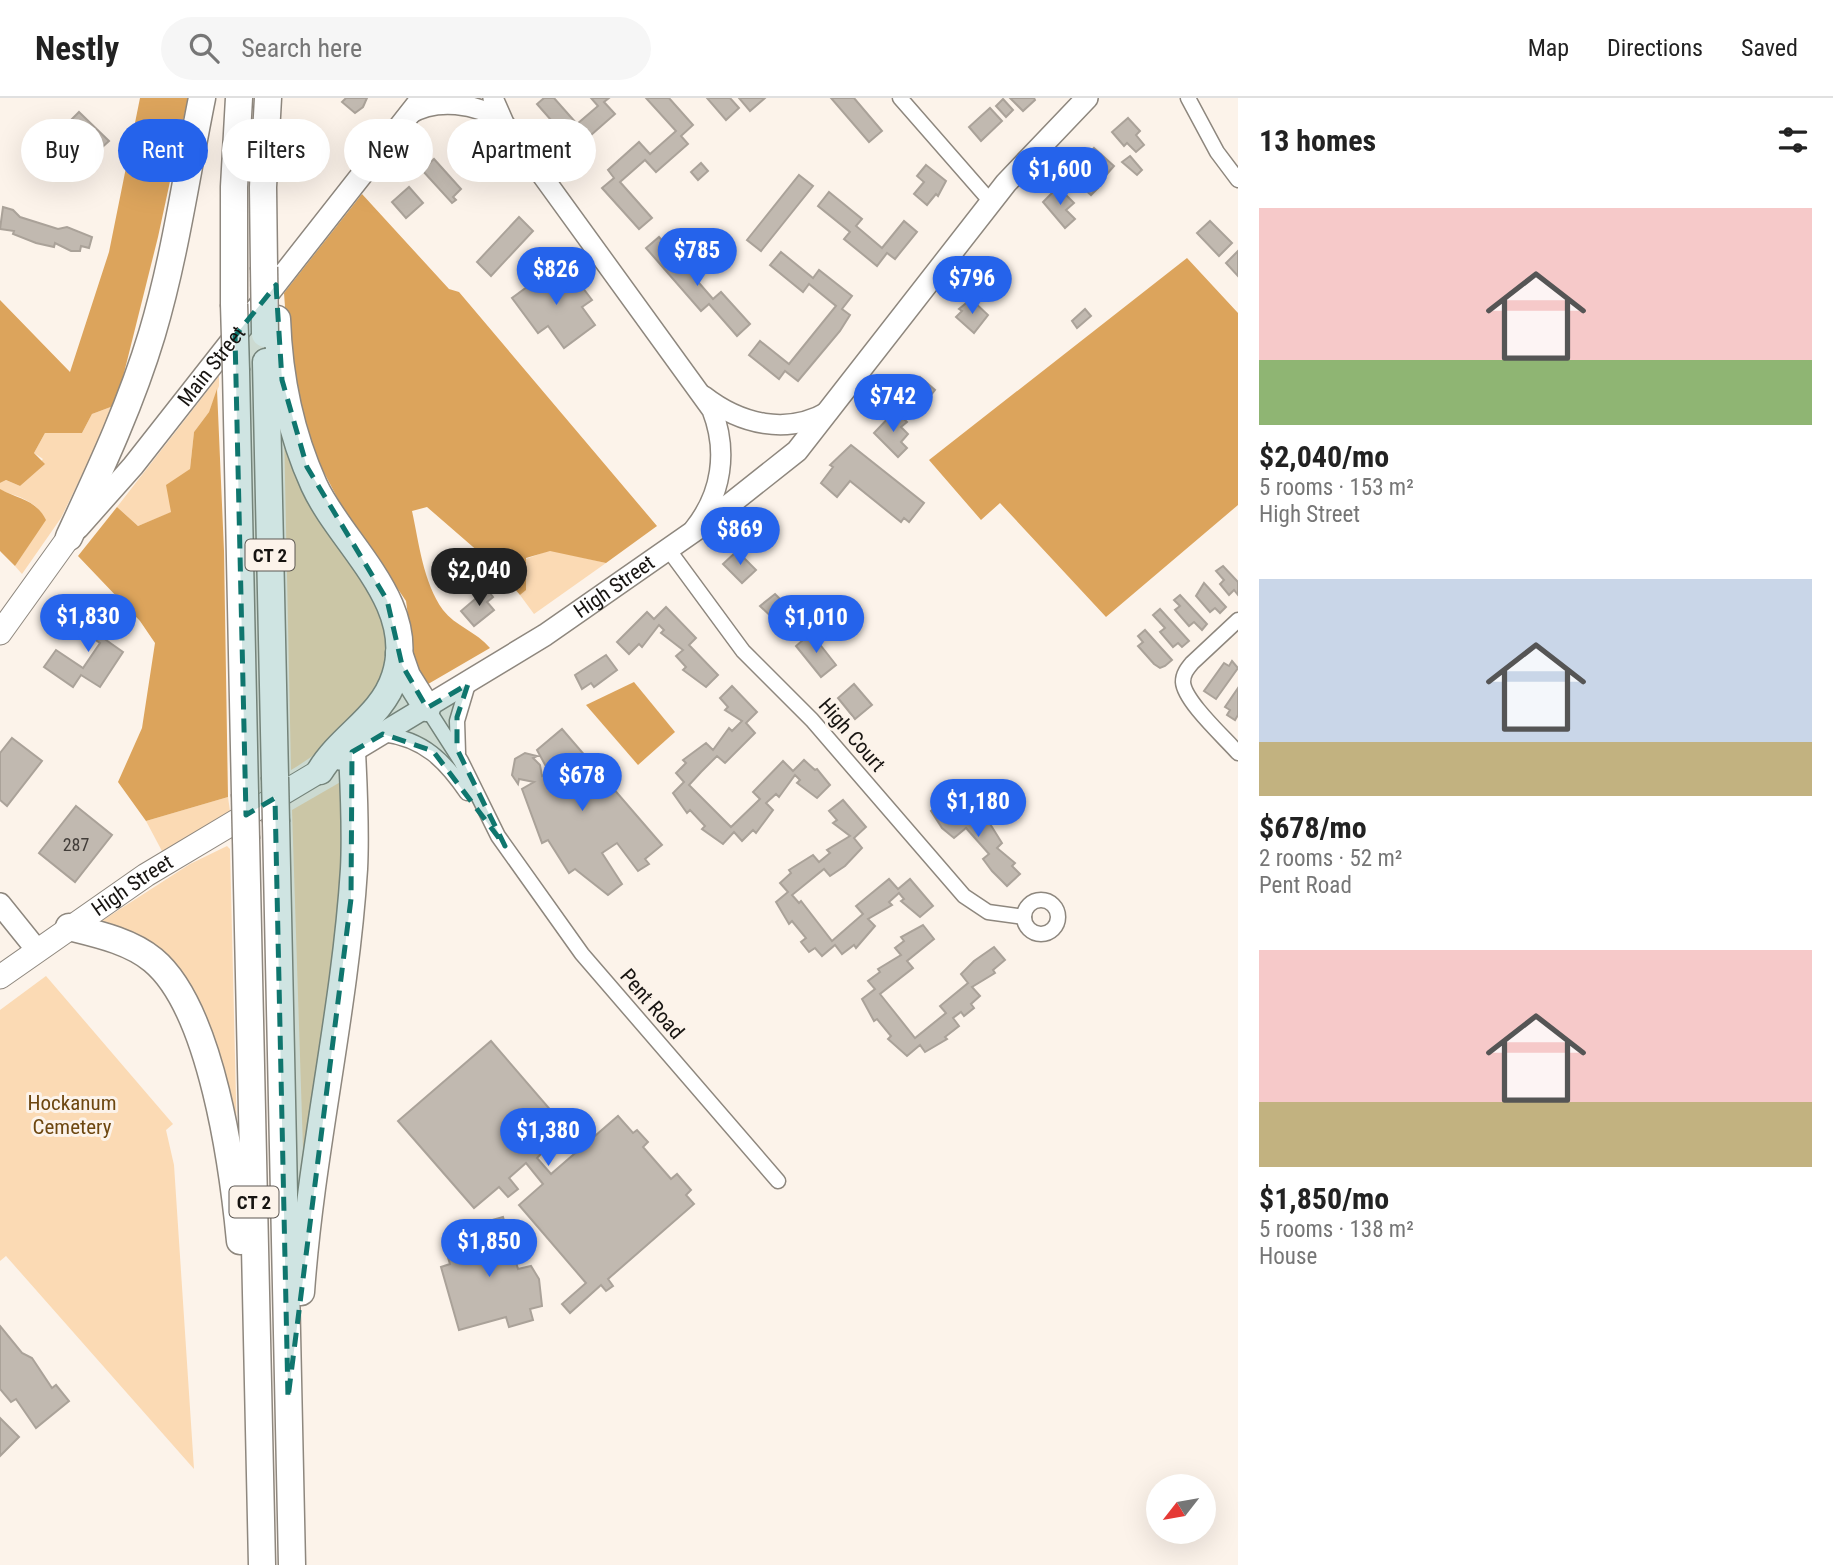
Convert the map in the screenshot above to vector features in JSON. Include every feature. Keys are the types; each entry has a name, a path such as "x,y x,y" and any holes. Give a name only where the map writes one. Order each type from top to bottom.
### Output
{"highway":[{"path":"69,537 118,428 152,334 173,252 202,98"},
{"name":"CT 2","path":"239,98 234,187 234,304 262,1565"},
{"name":"CT 2","path":"268,98 265,256 271,326 275,777 292,1565"},
{"path":"271,326 284,392 307,467 325,505 387,600 407,676 427,708"},
{"path":"320,771 338,747 383,702 395,677 399,653"},
{"path":"288,1398 299,1341 307,1221 352,899 355,841 352,752"},
{"path":"69,927 111,939 149,957 167,974 188,1009 207,1067 227,1147 246,1292 257,1337"}],"main road":[{"name":"Main Street","path":"0,633 69,537 123,479 422,98"},
{"name":"High Street","path":"0,977 157,868 468,684 689,535 785,461 804,444 991,202 1030,156 1087,98"},
{"path":"0,904 37,950"}],"street":[{"path":"492,98 502,119"},
{"path":"900,98 991,202"},
{"path":"1188,98 1217,152 1238,180"},
{"path":"407,117 428,104 454,102 479,108 497,119"},
{"path":"547,182 704,395 717,427 721,467 711,503 689,535"},
{"path":"704,395 744,419 779,426 803,422 830,411"},
{"name":"High Court","path":"668,549 748,657 812,720 964,896 988,912 1024,916"},
{"path":"1238,620 1186,670 1183,682 1187,695 1238,753"},
{"name":"Pent Road","path":"461,761 456,742 457,721 468,684"},
{"name":"Pent Road","path":"427,708 461,761 505,846"},
{"name":"Pent Road","path":"383,734 408,739 441,758 589,963 778,1181"}],"highlighted area":[{"path":"276,285 282,380 307,467 387,600 402,665 427,708 468,684 457,717 457,749 505,846 433,751 383,734 352,752 351,899 288,1398 275,798 246,815 235,336"}],"green space":[{"path":"219,376 219,386 209,412 194,432 190,469 172,512 138,526 117,507"},
{"path":"116,405 61,518 22,574 15,566 45,520 32,504 0,490 0,483 6,480 20,486 43,459 34,453 45,433 82,433 92,414"},
{"path":"284,429 372,595 387,642 383,677 373,696 331,741 291,770"},
{"path":"550,550 606,563 534,614 520,595 526,589 526,559"},
{"path":"344,780 348,890 306,1148 303,1149 292,810"},
{"path":"228,797 230,811 163,853 146,821"},
{"path":"227,846 230,849 237,1141 193,1001 97,924 190,864"},
{"name":"Hockanum Cemetery","path":"46,976 173,1124 166,1130 174,1165 194,1469 6,1256 0,1261 0,1010"}],"shaded area":[{"path":"140,98 188,98 183,119 136,119"},
{"path":"123,182 170,182 116,405 92,414 82,433 45,433 34,453 45,464 20,486 6,480 0,483 0,300 70,372 109,252"},
{"path":"362,194 449,289 459,292 657,526 606,563 550,551 526,558 526,590 520,595 495,566 427,507 412,511 423,562 436,599 448,616 490,648 423,687 414,658 406,601 341,505 305,436 290,376 284,293"},
{"path":"1187,258 1238,313 1238,505 1106,617 1000,503 981,520 929,460"},
{"path":"217,389 224,551 228,797 146,821 118,782 142,728 155,643 140,621 78,556 117,507 138,526 171,512 166,485 190,469 194,432 209,412"},
{"path":"0,489 32,504 46,520 15,566 0,551"},
{"path":"634,682 675,732 638,765 586,705"}],"building":[{"path":"346,98 367,98 363,107 355,113 342,102"},
{"path":"544,98 554,98 573,119 550,119 537,104"},
{"path":"591,98 609,98 604,102 615,114 596,131 596,119 583,119 598,106"},
{"path":"646,98 669,98 693,125 681,136 688,144 656,172 645,160 620,182 652,218 639,229 602,188 614,178 608,170 639,142 650,154 676,131"},
{"path":"707,98 730,98 739,108 726,120"},
{"path":"739,98 765,98 750,111"},
{"path":"831,98 854,98 882,131 869,142"},
{"path":"1010,98 1034,98 1035,100 1023,111"},
{"path":"1003,99 1013,110 1006,117 996,106"},
{"path":"990,108 1002,121 981,141 969,127"},
{"path":"79,112 86,119 72,119"},
{"path":"1128,118 1140,131 1136,135 1144,145 1136,152 1127,143 1124,146 1112,132"},
{"path":"1094,148 1114,166 1099,183 1094,178 1096,176 1081,162"},
{"path":"1130,156 1142,170 1137,175 1122,162"},
{"path":"433,160 447,173 447,182 455,182 461,189 453,197 456,200 452,203 433,182"},
{"path":"701,163 708,171 698,180 691,172"},
{"path":"926,165 946,181 938,196 936,194 927,205 914,194 924,182 917,176"},
{"path":"799,175 813,186 761,251 747,240"},
{"path":"1088,179 1098,188 1091,195 1081,186"},
{"path":"409,187 423,203 406,218 392,202"},
{"path":"1058,187 1074,203 1066,210 1075,219 1065,228 1043,202"},
{"path":"829,192 862,219 856,226 882,248 904,221 917,232 895,259 887,253 877,266 844,239 850,232 818,206"},
{"path":"3,207 13,210 20,217 58,229 67,227 92,237 89,248 81,246 80,251 71,251 55,243 54,247 36,243 13,234 14,231 0,229"},
{"path":"519,217 533,231 491,276 477,262"},
{"path":"1210,221 1232,243 1219,256 1197,233"},
{"path":"659,237 713,299 721,292 750,324 737,336 709,304 701,311 646,248"},
{"path":"1238,251 1238,276 1226,263"},
{"path":"781,252 813,278 819,270 852,296 842,309 850,315 840,331 798,381 785,371 779,379 749,355 760,341 789,364 836,306 809,284 803,292 770,265"},
{"path":"553,268 566,286 576,279 592,300 582,307 595,325 564,348 548,326 538,333 512,298"},
{"path":"971,299 988,315 974,333 956,317 962,311 959,309"},
{"path":"1085,309 1091,316 1077,328 1072,321"},
{"path":"920,377 935,390 927,400 912,387"},
{"path":"895,411 907,422 901,427 908,434 901,442 907,448 898,457 874,433"},
{"path":"851,445 924,503 909,522 904,518 901,522 850,481 837,497 821,483 833,467 830,465"},
{"path":"737,551 756,570 742,583 723,564"},
{"path":"1223,566 1238,582 1238,595 1234,590 1229,595 1220,584 1224,580 1216,571"},
{"path":"1204,583 1226,607 1220,613 1215,608 1210,612 1196,596"},
{"path":"487,589 493,597 487,602 494,610 474,626 461,611"},
{"path":"775,594 794,613 780,625 760,606"},
{"path":"1180,595 1207,624 1202,630 1194,622 1189,626 1175,610 1180,606 1174,600"},
{"path":"666,607 696,638 689,645 718,675 706,687 683,670 686,667 676,656 683,650 661,633 664,630 659,625 642,647 639,644 629,654 617,642 647,612 654,619"},
{"path":"85,608 114,627 106,640 123,652 100,687 81,675 73,687 44,667 56,650 83,668 100,643 73,625"},
{"path":"1160,609 1189,641 1182,647 1178,643 1173,647 1160,632 1165,628 1153,615"},
{"path":"1145,630 1172,660 1165,666 1160,668 1154,664 1138,646 1143,642 1138,636"},
{"path":"811,633 836,665 821,677 796,646"},
{"path":"606,655 617,670 594,687 591,683 582,689 575,675"},
{"path":"1232,661 1238,668 1216,699 1204,691 1224,663 1229,666"},
{"path":"854,684 872,705 855,719 838,698"},
{"path":"732,686 757,712 746,723 755,733 725,763 717,756 689,785 731,827 760,799 753,792 783,761 793,771 804,760 817,769 830,785 817,798 797,783 800,780 795,775 779,797 776,794 766,803 773,810 756,833 753,830 742,841 734,832 723,844 702,829 705,826 690,810 687,813 673,793 684,782 676,773 686,763 683,760 706,743 713,750 729,728 732,731 742,721 725,710 728,707 720,698"},
{"path":"1238,688 1238,715 1235,720 1227,715 1230,710 1225,707"},
{"path":"562,729 662,845 645,859 649,864 638,871 617,843 602,853 622,884 608,895 575,869 569,873 548,840 542,843 522,789 534,782 519,779 518,784 512,775 515,759 525,753 537,756 533,758 540,765 542,776 549,772 537,750"},
{"path":"12,738 42,761 7,806 0,800 0,753"},
{"path":"843,800 866,827 854,838 862,848 845,866 830,876 824,869 792,895 799,903 801,901 832,941 863,914 856,906 889,879 898,889 910,879 933,906 920,917 901,901 904,899 899,893 889,902 892,905 868,919 875,926 856,948 854,945 842,954 835,945 822,956 815,948 809,952 801,942 806,938 792,921 789,924 776,902 788,892 780,883 791,873 789,870 813,855 819,862 830,853 827,850 850,836 833,823 837,820 829,811"},
{"path":"944,800 963,816 960,818 962,821 974,811 984,822 987,819 1002,843 997,848 1015,863 1012,866 1020,874 1007,886 983,859 989,854 966,828 954,838 942,828 931,811"},
{"path":"76,806 112,835 75,882 39,853"},
{"path":"923,925 934,939 907,961 913,968 880,994 915,1038 946,1013 940,1006 968,983 961,974 974,961 994,947 1005,960 993,970 995,973 972,987 980,996 971,1004 974,1008 964,1016 961,1012 953,1018 959,1026 945,1037 947,1039 925,1052 920,1045 907,1056 888,1039 891,1036 877,1019 874,1021 862,999 875,989 868,981 880,972 878,969 901,955 895,948 904,941 901,937"},
{"path":"491,1041 566,1128 537,1158 551,1174 618,1116 633,1133 637,1130 648,1142 643,1147 671,1179 677,1174 691,1190 686,1195 694,1204 608,1279 613,1286 606,1291 601,1285 570,1313 562,1304 586,1283 519,1205 543,1184 526,1163 509,1178 518,1189 508,1197 499,1187 474,1208 398,1121"},
{"path":"503,1217 518,1269 531,1266 539,1279 542,1306 530,1309 533,1320 509,1327 506,1317 459,1330 441,1267 450,1264 444,1245 480,1234 478,1224"},
{"path":"0,1326 22,1353 32,1358 52,1388 56,1385 69,1401 36,1428 16,1399 11,1402 0,1389"},
{"path":"0,1418 19,1437 0,1456"}]}
